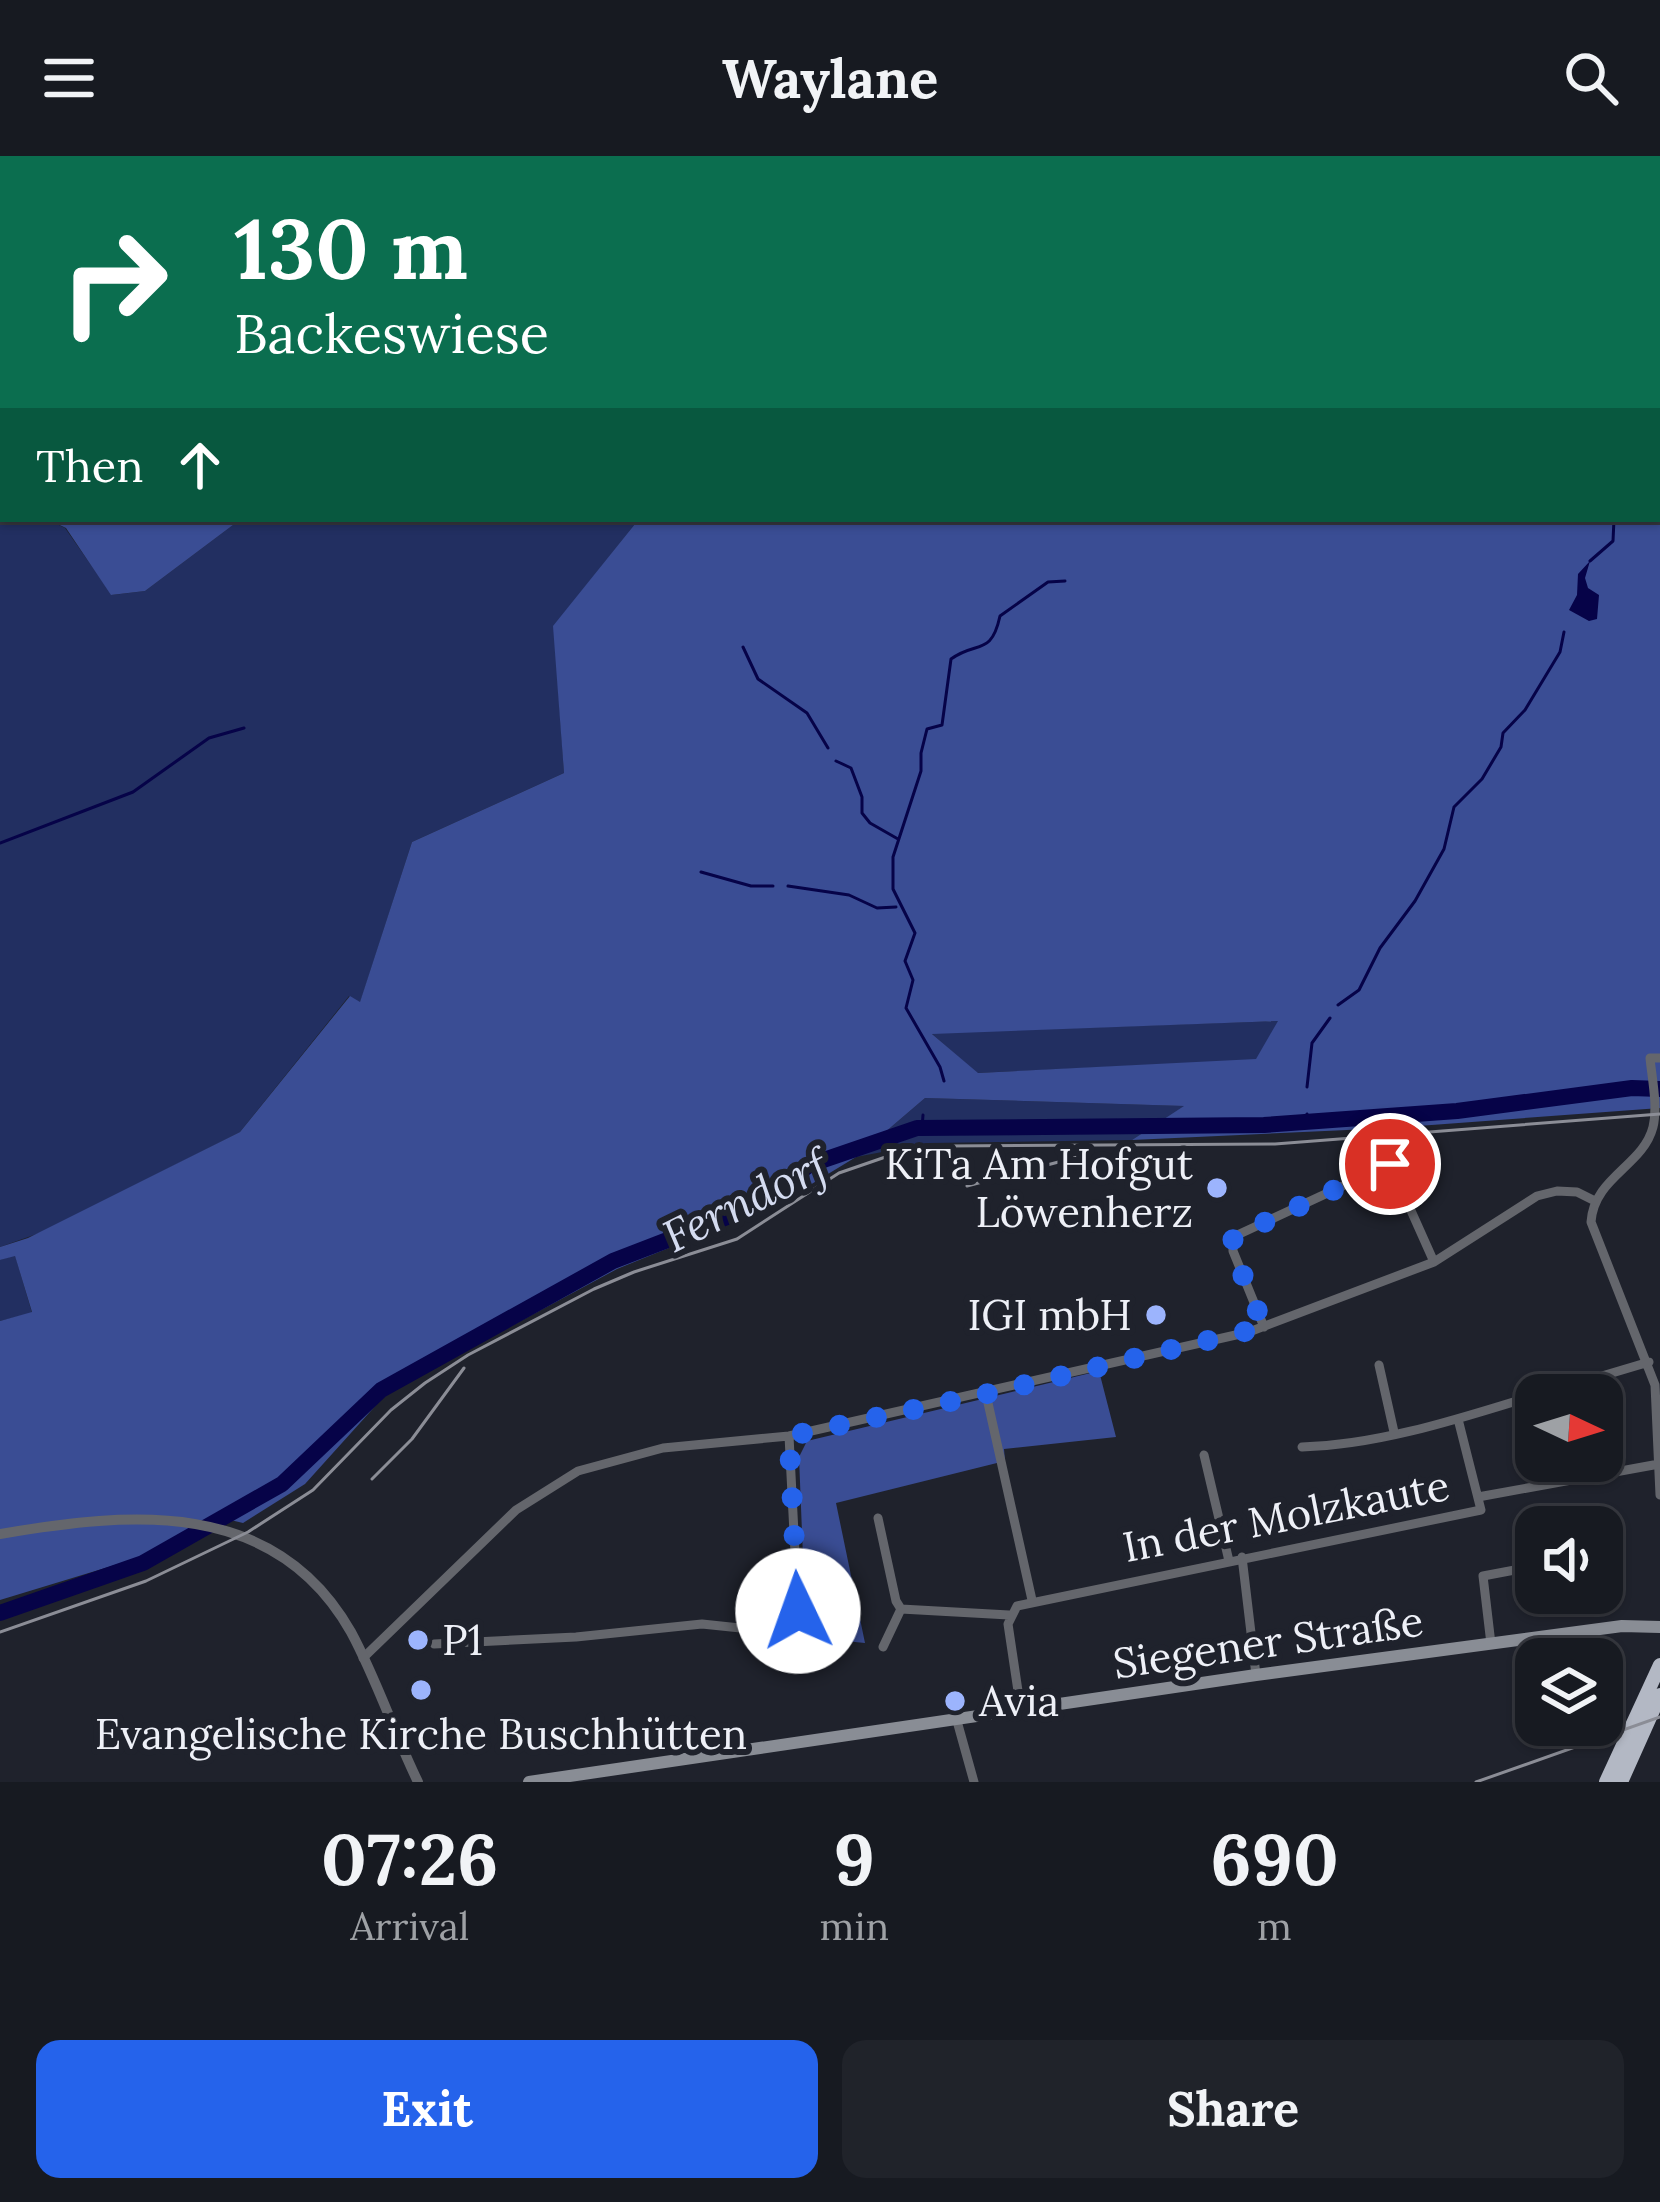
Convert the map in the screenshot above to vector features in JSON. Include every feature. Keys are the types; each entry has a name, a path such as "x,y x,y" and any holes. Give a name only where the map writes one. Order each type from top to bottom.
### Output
{"highway":[{"path":"1606,1782 1660,1665"},
{"path":"1621,1782 1660,1695"}],"main road":[{"name":"Siegener Straße","path":"530,1782 1622,1626 1660,1628"}],"street":[{"path":"1660,1058 1650,1058 1653,1129 1606,1183 1595,1201 1591,1222 1655,1385 1660,1495"},
{"path":"1378,1139 1433,1262"},
{"path":"1264,1327 1233,1251 1233,1237 1306,1199 1390,1164"},
{"path":"363,1658 516,1510 578,1471 663,1448 789,1436 1264,1327 1433,1262 1537,1196 1577,1192 1595,1201"},
{"path":"1608,1374 1649,1362"},
{"path":"1379,1365 1394,1432"},
{"path":"986,1394 1032,1600"},
{"path":"1302,1447 1332,1446 1515,1402"},
{"path":"1458,1419 1478,1497"},
{"path":"434,1644 702,1624 769,1631 790,1625 798,1611 789,1436"},
{"path":"1204,1455 1229,1561"},
{"name":"In der Molzkaute","path":"1009,1615 1032,1600 1481,1510 1478,1497 1659,1464"},
{"path":"0,1534 167,1518 235,1532 272,1550 300,1569 349,1629 418,1782"},
{"path":"878,1518 901,1610 883,1647"},
{"path":"1242,1557 1256,1676"},
{"path":"1491,1644 1483,1576 1515,1570"},
{"path":"901,1610 1009,1615 1022,1711"},
{"path":"958,1721 974,1782"}],"shaded area":[{"path":"0,522 53,522 65,528 112,595 145,591 237,522 637,522 554,626 564,773 412,842 360,1003 349,996 240,1132 45,1231 0,1247"},
{"path":"53,522 237,522 145,591 111,595 66,528"},
{"path":"637,522 1660,522 1660,1108 1391,1128 1132,1140 1184,1106 925,1098 856,1157 782,1202 617,1269 387,1393 305,1484 243,1523 218,1517 138,1558 0,1600 0,1321 32,1312 15,1256 0,1260 0,1247 28,1238 240,1132 350,996 360,1002 412,842 564,773 553,626","holes":["1278,1021 1256,1059 978,1073 932,1034"]},
{"path":"1590,561 1585,578 1588,588 1599,595 1597,619 1589,621 1569,610 1577,595 1578,574"},
{"path":"1279,1021 1256,1060 977,1073 931,1033"},
{"path":"925,1098 1186,1106 1132,1140 929,1143 856,1157"},
{"path":"15,1255 32,1313 0,1321 0,1260"},
{"path":"1099,1371 1116,1437 1004,1449 1005,1461 836,1503 865,1643 795,1636 796,1622 805,1607 799,1457 807,1441"}],"waterway":[{"path":"1590,561 1613,541 1614,522"},
{"path":"944,1081 906,1008 913,980 905,961 915,933 893,889 893,857 921,771 927,729 942,725 951,659 987,643 1000,616 1048,582 1065,581"},
{"path":"1338,1005 1359,990 1380,948 1415,901 1444,849 1454,807 1482,779 1501,747 1503,733 1525,710 1560,652 1564,632"},
{"path":"743,647 758,679 807,713 828,748"},
{"path":"0,843 133,792 209,738 244,728"},
{"path":"836,761 851,768 862,797 862,813 898,839"},
{"path":"701,872 751,886 773,886"},
{"path":"788,886 849,895 877,908 896,907"},
{"path":"1307,1087 1312,1043 1330,1018"},
{"name":"Ferndorf","path":"0,1613 143,1563 282,1484 381,1390 613,1261 753,1207 809,1165 917,1128 1264,1125 1660,1089"},
{"path":"1307,1114 1308,1121"},
{"path":"922,1128 923,1115"}],"railway":[{"path":"0,1632 146,1581 248,1532 313,1490 391,1410 468,1355 594,1289 737,1239 839,1173 900,1152 946,1146 1275,1144 1660,1114"},
{"path":"967,1186 1089,1154"},
{"path":"372,1479 412,1439 464,1368"},
{"path":"1476,1782 1660,1717"}],"place":[{"name":"KiTa Am Hofgut Löwenherz","path":"1217,1188"},
{"name":"IGI mbH","path":"1156,1315"},
{"name":"P1","path":"418,1640"},
{"name":"Evangelische Kirche Buschhütten","path":"421,1690"},
{"name":"Avia","path":"955,1701"}],"route":[{"path":"798,1611 789,1436 1264,1327 1233,1251 1233,1237 1390,1164"}]}
